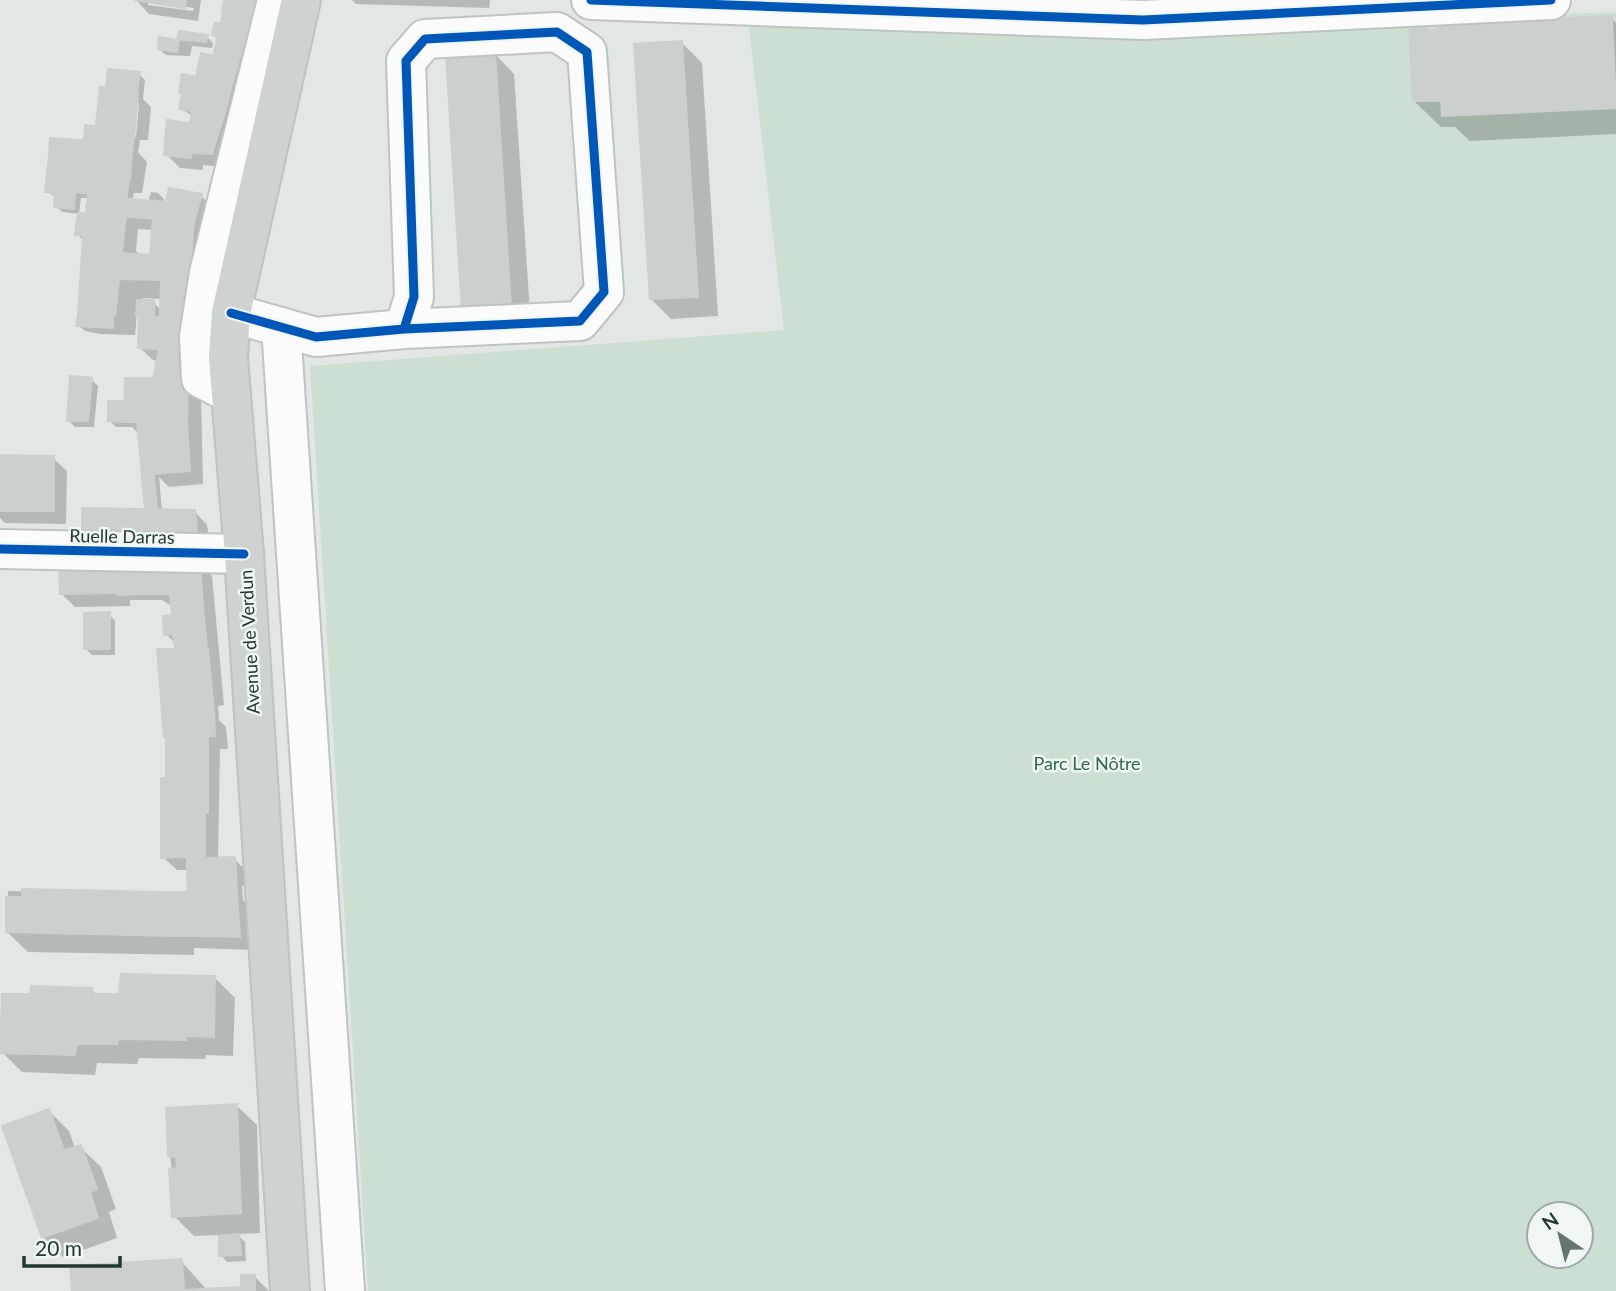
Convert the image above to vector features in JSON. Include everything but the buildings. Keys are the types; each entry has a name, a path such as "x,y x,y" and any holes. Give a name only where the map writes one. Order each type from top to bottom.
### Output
{"main road":[{"name":"Avenue de Verdun","path":"290,1291 244,554 228,357 231,313 301,0"}],"street":[{"path":"230,393 201,378 199,337 209,273 277,0"},
{"path":"591,0 1143,20 1551,0"},
{"path":"231,313 316,337 404,329 580,321 604,292 587,52 557,32 425,38 405,61 415,297 404,329"},
{"path":"281,327 345,1291"},
{"name":"Ruelle Darras","path":"0,549 244,554"}],"green space":[{"name":"Parc Le Nôtre","path":"1616,12 1616,1291 368,1291 310,366 784,330 748,19 1148,30"}],"cycle path":[{"path":"591,0 1143,20 1551,0"},
{"path":"231,313 316,337 404,329 580,321 604,292 587,52 557,32 425,39 406,61 414,297 404,329"},
{"path":"0,549 244,554"}]}
